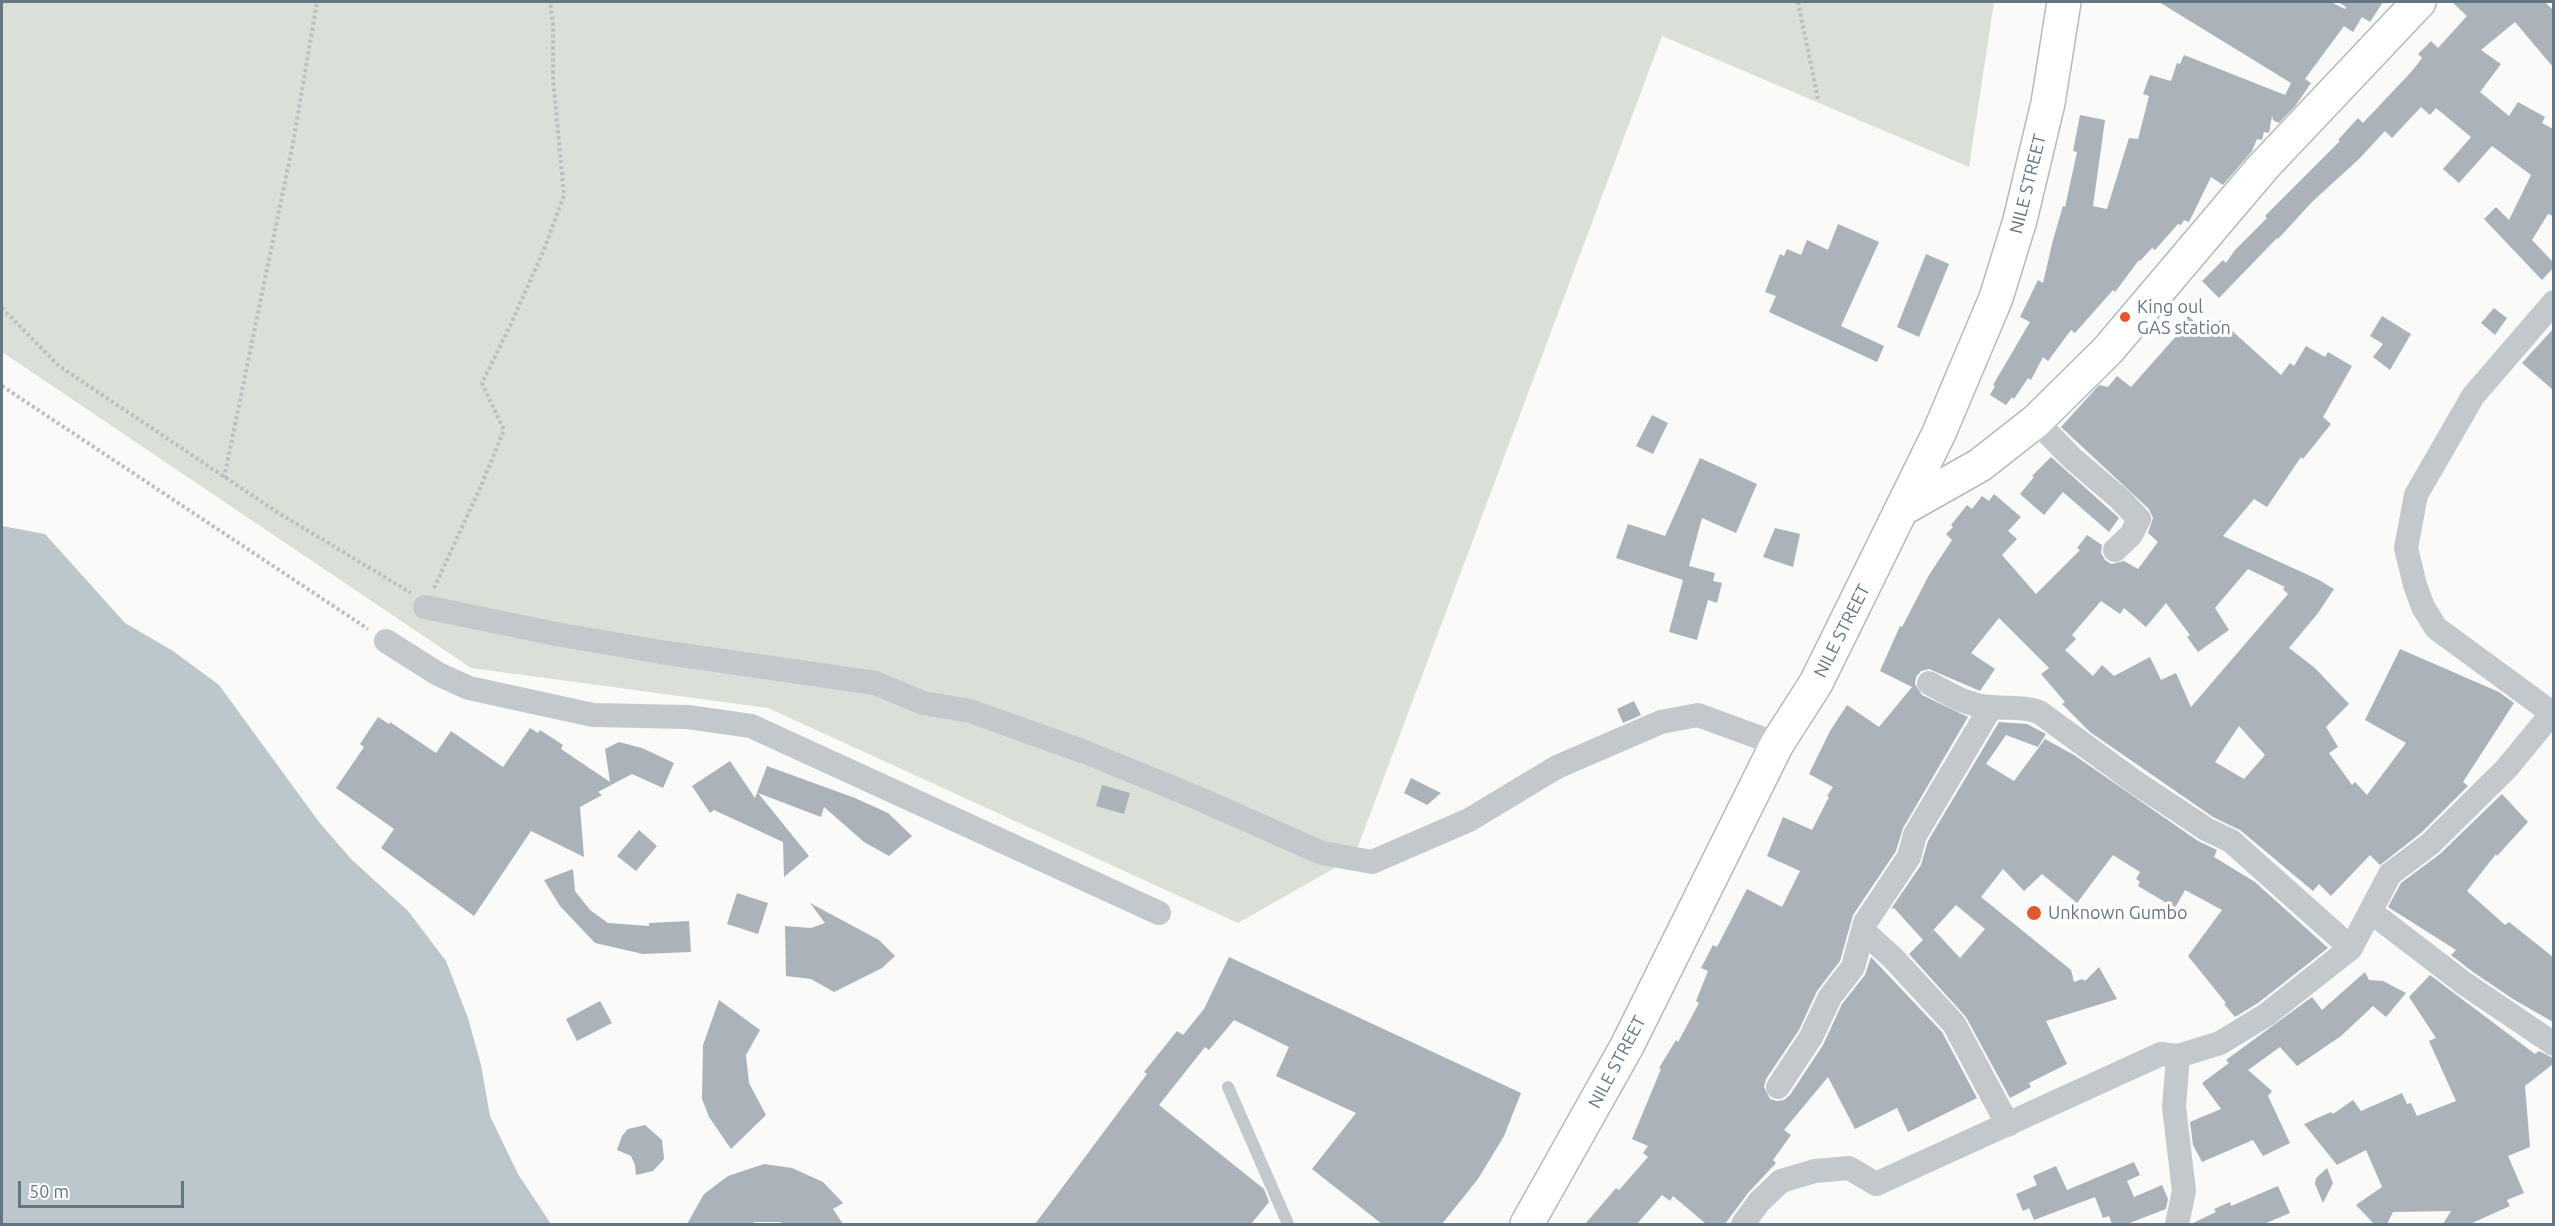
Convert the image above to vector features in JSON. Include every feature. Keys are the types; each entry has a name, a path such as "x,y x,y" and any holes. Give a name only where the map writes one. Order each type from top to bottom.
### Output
{"main road":[{"name":"NILE STREET","path":"1527,1224 1627,1046 1777,744 1816,683 1939,433 1996,298 2032,172 2048,103 2064,2"},
{"path":"1904,508 1980,465 2036,420 2108,350 2263,166 2420,2"}],"street":[{"path":"1743,1224 1759,1202 1781,1181 1815,1171 1849,1168 1876,1184 2161,1054 2178,1056 2220,1042 2266,1015 2351,948 2390,874 2430,844 2506,769 2553,712 2436,628 2423,607 2406,548 2416,495 2473,396 2553,302"},
{"path":"2036,420 2072,458 2120,499 2139,519 2132,535 2115,550"},
{"path":"425,607 556,634 650,650 875,682 923,703 970,711 1085,752 1322,852 1372,862 1469,820 1557,767 1661,722 1698,715 1777,744"},
{"path":"386,640 438,674 469,688 593,715 687,717 751,726 1159,913"},
{"path":"1929,682 1964,702 1991,707 2024,707 2039,712 2135,782 2206,829 2231,841 2351,948"},
{"path":"1778,1087 1811,1037 1830,997 1853,967 1865,923 1909,857 1915,835 1991,707"},
{"path":"2371,912 2465,984 2553,1044"},
{"path":"1863,931 1893,958 1954,1024 2008,1125"},
{"path":"2177,1224 2184,1191 2174,1107 2178,1056"}],"lane":[{"path":"1227,1087 1288,1224"}],"path":[{"path":"224,478 293,143 317,2"},
{"path":"2,308 59,366 224,478 409,592 425,607 481,486 504,430 482,383 512,324 545,247 564,195 553,79 553,24 550,2"},
{"path":"1797,2 1818,99"},
{"path":"2,386 386,640"}],"shaded area":[{"path":"2,2 1994,2 1969,167 1662,36 1354,857 1238,923 768,708 471,668 2,352"},
{"path":"2,526 45,534 125,623 173,651 219,685 319,822 351,859 408,911 446,961 468,1018 481,1065 490,1116 518,1174 551,1224 2,1224"}],"building":[{"path":"2159,2 2331,2 2345,9 2346,7 2338,2 2383,2 2370,22 2362,17 2353,32 2344,26 2305,79 2311,83 2296,105 2279,123 2273,120 2272,116 2269,133 2264,132 2262,140 2257,139 2252,151 2223,185 2211,177 2189,222 2184,220 2181,225 2178,224 2155,250 2152,248 2139,260 2115,292 2113,290 2075,333 2071,330 2048,361 2043,357 2031,380 2028,378 2014,399 2012,397 2006,405 1990,395 1995,386 1993,385 2030,322 2020,317 2038,280 2043,283 2053,240 2063,206 2065,207 2077,152 2073,151 2080,115 2105,120 2093,206 2107,209 2129,138 2138,139 2149,96 2143,94 2150,75 2171,81 2177,63 2180,64 2184,55 2285,95 2291,83"},
{"path":"2452,2 2545,2 2553,10 2553,67 2515,22 2481,50 2501,64 2480,92 2509,116 2518,102 2545,117 2542,123 2553,129 2553,216 2548,214 2532,240 2553,262 2553,268 2542,280 2484,219 2496,207 2509,220 2531,175 2492,146 2459,183 2443,169 2471,137 2436,108 2430,115 2421,107 2392,138 2385,131 2219,298 2202,281 2223,260 2226,263 2235,250 2267,218 2265,216 2340,141 2338,140 2358,118 2363,123 2412,71 2422,58 2418,54 2431,41 2438,48 2467,16"},
{"path":"1838,224 1879,242 1841,326 1884,346 1877,362 1769,312 1776,296 1765,292 1780,254 1784,256 1787,249 1801,255 1807,240 1828,250"},
{"path":"1926,254 1949,264 1919,337 1897,327"},
{"path":"2494,308 2507,318 2495,335 2481,323"},
{"path":"2188,316 2208,333 2220,320 2281,375 2290,363 2294,366 2306,346 2325,357 2328,352 2352,366 2323,417 2331,424 2303,459 2301,457 2267,507 2254,499 2223,536 2334,589 2318,613 2289,648 2315,668 2349,704 2326,727 2338,747 2329,753 2352,785 2355,782 2367,795 2406,743 2365,720 2400,649 2499,692 2514,703 2463,782 2468,786 2421,833 2380,865 2370,855 2331,896 2319,884 2313,891 2240,830 2213,817 2090,732 2062,704 2065,702 2041,674 2049,668 1999,618 1971,653 1995,669 1980,691 1929,669 1921,671 1916,677 1915,684 1922,695 1968,717 1903,828 1896,851 1853,915 1840,961 1817,991 1799,1030 1766,1079 1764,1087 1770,1099 1784,1100 1790,1095 1823,1045 1842,1004 1865,975 1871,957 1942,1032 1977,1098 1908,1132 1897,1108 1855,1129 1828,1077 1784,1130 1791,1135 1773,1160 1776,1163 1748,1193 1725,1224 1706,1224 1673,1196 1670,1201 1662,1195 1637,1224 1585,1224 1616,1188 1619,1190 1648,1157 1643,1153 1648,1146 1632,1139 1661,1069 1659,1068 1676,1040 1678,1042 1699,1003 1696,1001 1708,971 1701,968 1713,945 1717,947 1747,889 1782,907 1800,871 1767,856 1783,817 1812,830 1829,797 1827,796 1833,787 1809,774 1830,731 1847,705 1879,727 1912,687 1880,671 1900,626 1902,627 1929,575 1952,540 1946,534 1967,505 1972,509 1982,496 1989,501 1994,494 2021,517 2008,531 2017,539 2002,555 2036,594 2080,550 2077,548 2087,535 2102,545 2101,553 2111,564 2124,561 2138,569 2158,542 2148,533 2153,518 2149,509 2061,427 2099,385 2108,387 2117,376 2131,387 2178,334 2175,332","holes":["2248,569 2285,587 2283,589 2288,594 2191,707 2176,673 2161,680 2150,657 2114,676 2102,665 2093,676 2065,650 2076,639 2072,635 2101,601 2120,614 2124,608 2146,627 2166,603 2190,635 2187,637 2198,652 2229,630 2215,608","2239,726 2265,755 2244,779 2215,762"]},
{"path":"2382,316 2411,334 2390,370 2373,357 2383,344 2370,336"},
{"path":"2553,329 2553,390 2522,363"},
{"path":"1652,415 1668,423 1653,454 1636,446"},
{"path":"2051,457 2119,518 2109,532 2063,492 2044,515 2020,494 2034,477 2032,476"},
{"path":"1700,458 1757,484 1736,533 1702,518 1689,566 1715,573 1713,581 1722,583 1717,603 1708,600 1697,640 1669,632 1683,580 1616,558 1628,524 1665,536"},
{"path":"1775,528 1800,534 1793,567 1763,557"},
{"path":"1634,701 1641,715 1623,723 1617,709"},
{"path":"378,717 389,724 390,722 436,753 451,731 503,767 530,728 538,733 540,730 563,745 561,749 610,782 605,749 619,742 642,748 674,763 663,788 632,774 598,792 602,795 580,807 584,857 531,831 474,916 381,848 394,829 336,788 364,747 360,744"},
{"path":"1999,722 2027,724 2046,734 2038,747 2006,735 1986,764 2014,781 2045,739 2074,755 2198,841 2217,850 2214,857 2255,882 2328,948 2258,1003 2235,1017 2188,956 2222,910 2185,890 2175,908 2138,886 2140,882 2136,879 2140,872 2113,855 2077,903 2042,874 2024,891 2003,869 1981,897 2071,970 2074,982 2082,979 2085,981 2099,967 2117,999 2046,1021 2067,1064 2029,1083 2031,1087 2010,1098 1966,1017 1909,954 1923,940 1894,908 1891,909 1921,865 1928,841","holes":["1956,905 1985,929 1960,958 1934,930 1928,936"]},
{"path":"730,761 755,798 767,766 855,798 888,813 912,836 889,856 864,842 824,807 821,817 758,793 809,856 784,877 783,842 714,810 710,813 692,786"},
{"path":"1411,778 1441,793 1427,805 1404,793"},
{"path":"1102,785 1130,793 1124,814 1096,806"},
{"path":"2502,794 2528,822 2497,856 2496,854 2467,891 2505,925 2509,922 2553,957 2553,1022 2473,972 2451,955 2456,950 2388,907 2401,883 2440,854"},
{"path":"639,830 657,846 636,871 617,856"},
{"path":"573,869 575,891 590,910 608,923 649,926 649,923 689,921 691,952 643,954 595,943 560,906 544,880"},
{"path":"737,893 768,903 758,934 727,924"},
{"path":"810,903 879,940 895,956 882,968 834,992 811,979 786,976 785,926 811,928 825,923"},
{"path":"1229,957 1521,1093 1504,1136 1478,1179 1442,1224 1382,1224 1312,1169 1356,1113 1276,1076 1289,1047 1234,1020 1209,1050 1205,1047 1159,1105 1264,1189 1269,1202 1251,1224 1035,1224 1147,1074 1144,1072 1177,1031 1183,1035 1204,1009"},
{"path":"2365,972 2369,980 2383,981 2406,993 2386,1017 2373,1006 2341,1036 2297,1066 2280,1047 2248,1070 2272,1091 2268,1096 2290,1143 2263,1156 2253,1140 2202,1162 2193,1145 2190,1122 2221,1109 2202,1083 2229,1063 2226,1060 2312,997 2322,1010"},
{"path":"2430,975 2535,1054 2539,1051 2553,1058 2553,1064 2525,1086 2530,1147 2508,1156 2524,1193 2507,1200 2510,1206 2470,1224 2443,1224 2451,1211 2393,1212 2387,1224 2374,1224 2356,1205 2382,1187 2366,1150 2337,1165 2304,1124 2331,1112 2333,1114 2353,1100 2361,1111 2402,1093 2407,1104 2411,1103 2417,1116 2456,1101 2429,1041 2436,1038 2409,997"},
{"path":"719,1000 760,1030 746,1055 749,1083 766,1115 731,1149 709,1117 702,1099 703,1045"},
{"path":"600,1001 612,1023 577,1041 566,1019"},
{"path":"645,1125 662,1140 664,1159 653,1171 636,1175 631,1156 617,1150 622,1136 628,1129"},
{"path":"2134,1162 2140,1175 2127,1181 2134,1197 2162,1185 2168,1199 2166,1209 2127,1224 2112,1224 2109,1216 2103,1218 2095,1197 2034,1220 2029,1208 2023,1211 2016,1194 2037,1185 2033,1176 2056,1166 2067,1190"},
{"path":"764,1164 792,1168 823,1182 843,1203 833,1209 843,1224 755,1222 751,1224 687,1224 704,1194 728,1176"},
{"path":"2327,1168 2333,1183 2323,1203 2315,1184 2316,1178"},
{"path":"2278,1186 2290,1213 2264,1224 2191,1224 2216,1212 2214,1209 2230,1202 2231,1206"}],"place":[{"name":"King oul GAS station","path":"2125,317"},
{"name":"Unknown Gumbo","path":"2034,913"}]}
